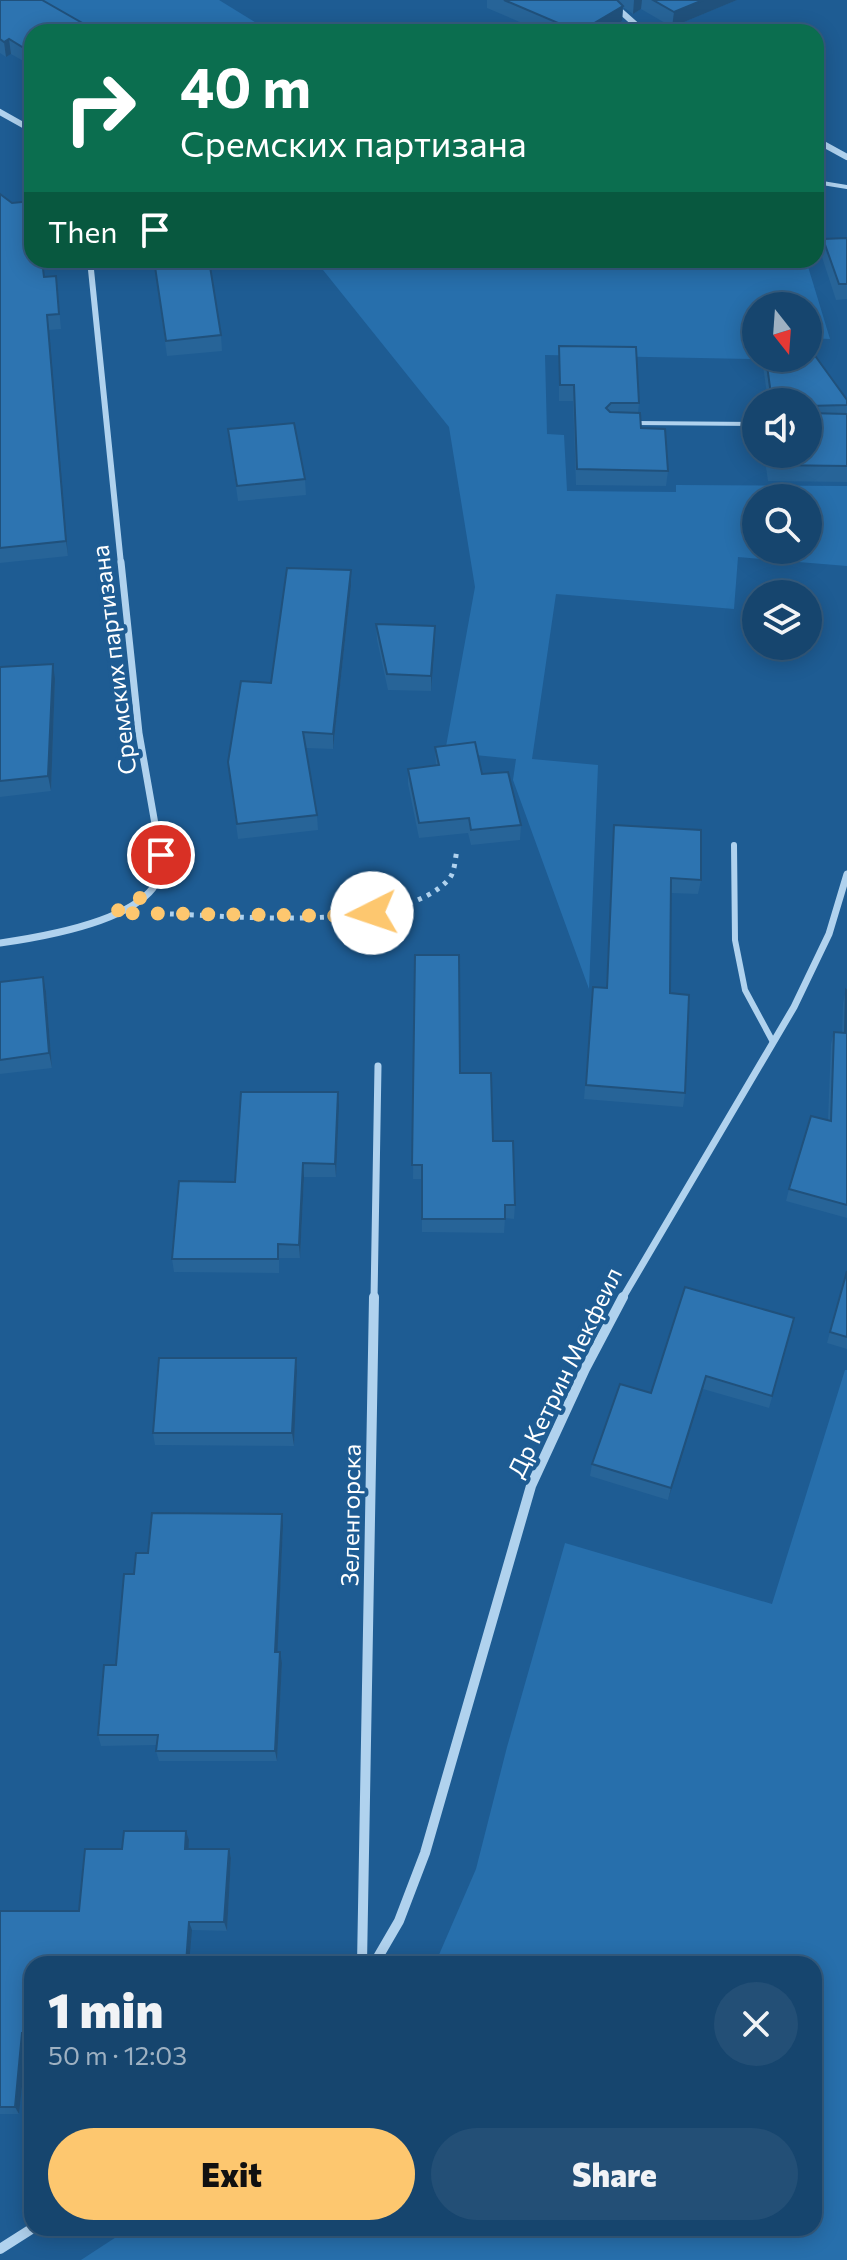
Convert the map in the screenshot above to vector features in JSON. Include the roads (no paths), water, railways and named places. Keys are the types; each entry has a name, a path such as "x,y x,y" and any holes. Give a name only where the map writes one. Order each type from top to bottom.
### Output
{"street":[{"path":"608,0 635,24"},
{"path":"0,112 24,126"},
{"path":"824,144 847,157"},
{"name":"Сремских партизана","path":"0,943 44,936 113,913 150,892 162,864 139,733 91,268"},
{"name":"Др Кетрин Мекфеил","path":"379,1956 399,1921 425,1853 531,1486 585,1369 649,1250 794,1007 829,934 847,874"},
{"name":"Зеленгорска","path":"362,1956 378,1066"},
{"path":"0,2249 24,2234"}],"lane":[{"path":"824,183 847,187"},
{"path":"625,423 742,424"},
{"path":"734,845 735,940 745,990 773,1042"}]}
